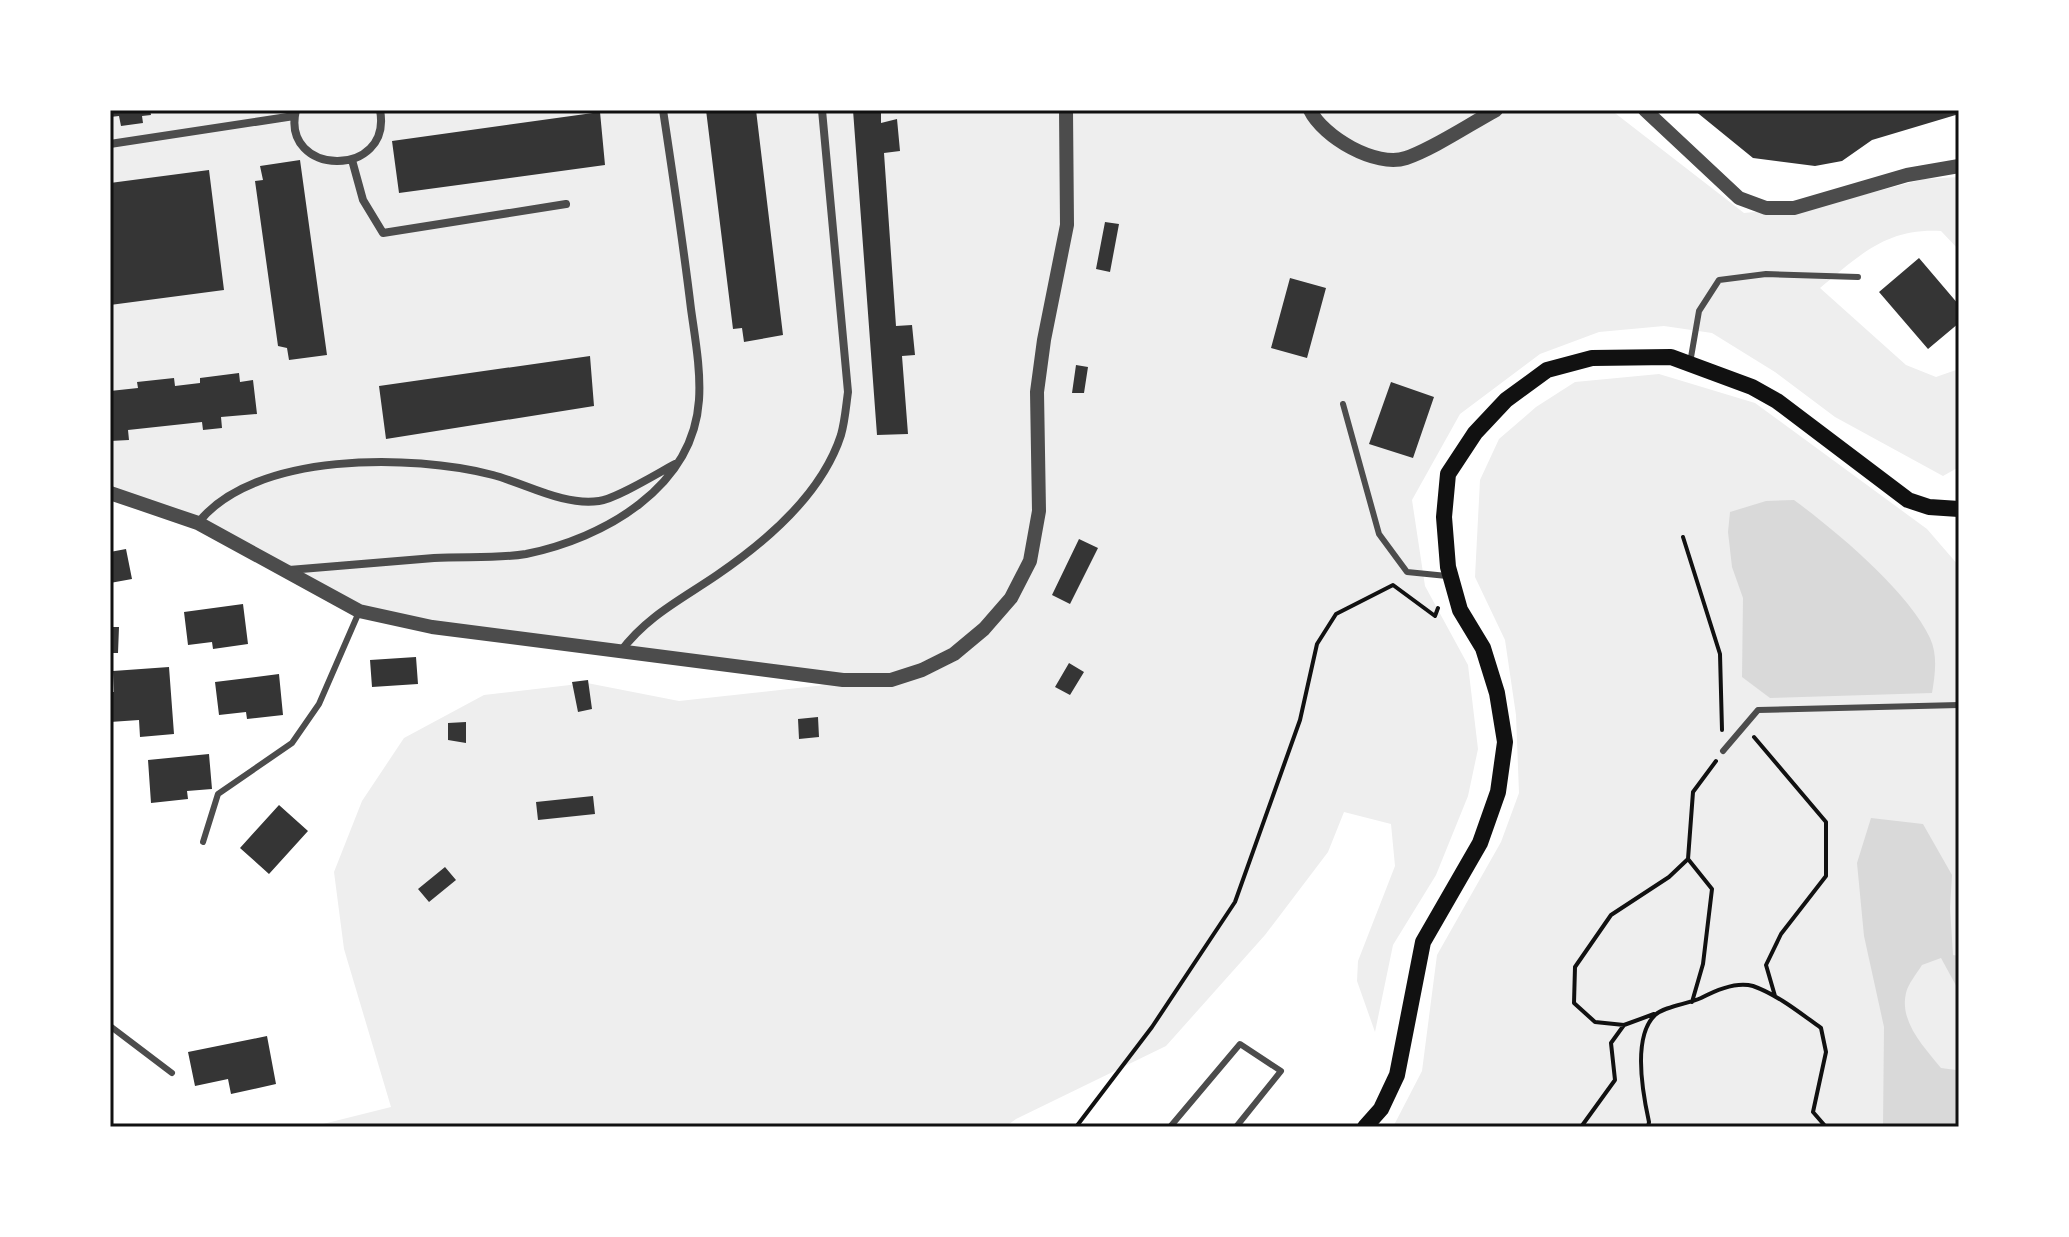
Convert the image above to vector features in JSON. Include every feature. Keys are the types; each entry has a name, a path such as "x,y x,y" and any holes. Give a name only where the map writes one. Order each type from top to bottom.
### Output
{"main road":[{"path":"1365,1127 1381,1109 1397,1075 1423,942 1480,843 1498,792 1505,742 1497,693 1483,648 1460,610 1451,576 1444,517 1448,474 1475,433 1506,400 1547,370 1592,358 1671,357 1752,387 1777,401 1908,500 1929,507 1959,509"}],"street":[{"path":"110,144 295,113 295,131 301,144 324,161 338,163 365,153 375,142 380,129 380,110"},
{"path":"287,570 523,554 573,541 620,519 654,492 680,461 693,437 699,399 686,260 663,110"},
{"path":"621,651 635,632 655,615 717,575 757,545 794,511 820,478 841,435 848,392 822,110"},
{"path":"110,493 198,523 359,611 432,627 843,680 891,680 922,670 954,654 984,629 1011,598 1030,561 1039,511 1041,474 1037,392 1067,225 1066,110"},
{"path":"1310,110 1314,119 1343,144 1375,158 1404,159 1496,110"},
{"path":"1645,110 1739,198 1766,208 1794,208 1907,175 1959,166"},
{"path":"352,160 363,200 383,233 566,204"},
{"path":"198,523 219,502 256,483 288,472 375,460 451,465 515,481 571,501 602,501 680,461"}],"lane":[{"path":"1690,363 1699,311 1719,280 1766,274 1858,277"},
{"path":"1343,404 1379,534 1407,572 1451,576"},
{"path":"203,842 218,794 292,743 319,704 359,611"},
{"path":"1723,751 1758,710 1959,705"},
{"path":"110,1026 172,1073"},
{"path":"1170,1127 1240,1044 1281,1071 1236,1127"}],"path":[{"path":"1683,537 1720,654 1723,751 1693,792 1688,859 1669,877 1611,915 1575,967 1574,1003 1595,1022 1624,1025 1692,1002 1722,987 1750,985 1775,996 1821,1028 1826,1052 1813,1112 1826,1127"},
{"path":"1076,1127 1152,1027 1235,902 1300,720 1317,644 1336,614 1393,585 1435,616 1451,576"},
{"path":"1745,727 1826,822 1826,876 1781,934 1766,965 1775,996"},
{"path":"1688,859 1712,889 1703,964 1692,1002"},
{"path":"1648,1127 1642,1088 1644,1031 1656,1013"},
{"path":"1581,1127 1615,1080 1611,1043 1624,1025"}],"shaded area":[{"path":"110,110 1611,110 1744,213 1824,205 1924,179 1959,177 1959,250 1941,231 1905,234 1875,246 1820,288 1906,365 1936,377 1956,370 1959,359 1959,467 1943,476 1835,417 1775,372 1712,333 1664,326 1599,332 1540,354 1460,414 1412,500 1425,586 1468,665 1478,749 1468,796 1436,875 1393,945 1375,1032 1357,981 1358,961 1395,866 1391,824 1344,812 1328,852 1265,935 1166,1046 1005,1127 311,1127 391,1107 344,949 334,872 362,801 404,738 484,695 587,683 679,701 825,685 388,619 198,523 110,493"},
{"path":"1659,374 1755,403 1927,529 1959,566 1959,1127 1393,1127 1422,1071 1437,955 1501,842 1519,793 1516,715 1505,640 1475,577 1480,480 1499,439 1536,407 1575,382"},
{"path":"1794,500 1870,563 1920,620 1934,651 1932,693 1770,698 1742,677 1743,598 1732,567 1728,532 1730,512 1766,501"},
{"path":"1871,818 1923,824 1952,875 1950,908 1953,955 1959,956 1959,991 1941,958 1922,965 1909,986 1905,1004 1915,1034 1941,1068 1959,1068 1959,1127 1883,1127 1884,1027 1864,936 1857,863"}],"building":[{"path":"110,110 150,110 151,115 142,116 143,123 121,126 119,116 110,117"},
{"path":"706,110 756,110 783,335 744,342 742,328 733,329"},
{"path":"853,110 881,110 881,123 897,119 900,151 884,153 896,326 912,325 915,355 902,356 908,434 877,435"},
{"path":"1694,110 1959,110 1959,114 1872,140 1842,161 1815,166 1753,158"},
{"path":"600,112 605,165 399,193 392,141"},
{"path":"300,160 327,355 289,360 287,348 278,346 255,181 263,180 260,166"},
{"path":"209,170 224,290 110,305 110,183"},
{"path":"1105,222 1119,224 1110,272 1096,269"},
{"path":"1919,258 1959,305 1959,323 1928,349 1879,292"},
{"path":"1290,278 1326,288 1307,358 1271,348"},
{"path":"590,356 594,406 386,439 379,386"},
{"path":"1076,365 1088,367 1084,393 1072,393"},
{"path":"239,373 240,382 253,380 257,414 221,417 222,428 203,430 202,422 128,430 129,440 110,441 110,391 138,388 137,382 174,378 175,386 200,383 200,378"},
{"path":"1391,382 1434,397 1413,458 1369,444"},
{"path":"1079,539 1098,548 1070,604 1052,595"},
{"path":"126,549 132,579 110,583 110,552"},
{"path":"243,604 248,644 213,649 212,642 188,645 184,612"},
{"path":"110,627 119,627 118,653 110,653"},
{"path":"416,657 418,684 372,687 370,660"},
{"path":"1069,663 1084,672 1070,695 1055,687"},
{"path":"169,667 174,734 140,737 139,720 110,722 113,671"},
{"path":"279,674 283,715 247,719 246,712 219,715 215,682"},
{"path":"588,680 592,709 578,712 572,682"},
{"path":"818,717 819,737 799,739 798,719"},
{"path":"466,722 466,743 448,740 448,723"},
{"path":"209,754 212,789 187,791 188,799 151,803 148,760"},
{"path":"593,796 595,814 538,820 536,802"},
{"path":"279,805 308,831 269,874 240,848"},
{"path":"445,867 456,880 429,902 418,889"},
{"path":"267,1036 276,1084 231,1094 228,1079 195,1086 188,1052"}]}
